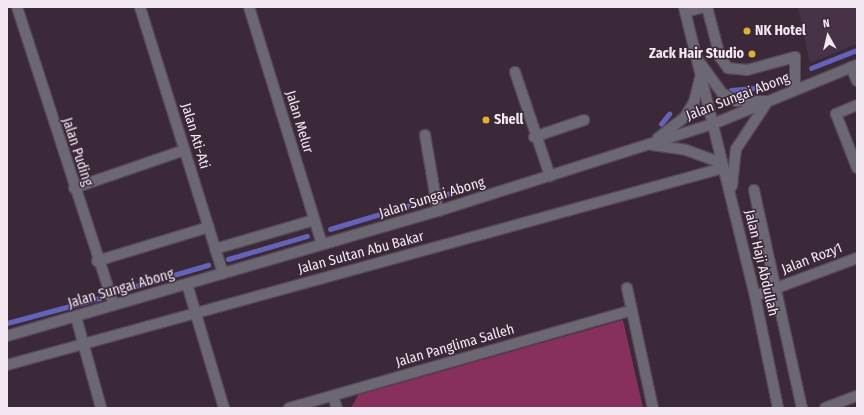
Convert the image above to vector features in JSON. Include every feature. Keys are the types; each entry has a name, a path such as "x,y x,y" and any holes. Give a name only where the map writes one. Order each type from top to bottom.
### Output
{"street":[{"name":"Jalan Puding","path":"17,7 97,261 114,305"},
{"name":"Jalan Ati-Ati","path":"140,7 223,273"},
{"name":"Jalan Melur","path":"249,7 322,244"},
{"path":"685,10 706,7 720,57 728,68 747,70 795,57 795,90"},
{"name":"Jalan Haji Abdullah","path":"685,10 695,57 755,296 778,408"},
{"path":"695,57 722,93 736,101 770,102"},
{"path":"854,66 857,81"},
{"name":"Jalan Sungai Abong","path":"7,336 438,211 550,176 713,124 770,102 854,66"},
{"path":"515,72 534,137 550,176"},
{"path":"646,145 685,117 694,102 700,76"},
{"path":"732,200 732,168 736,149 770,102"},
{"path":"857,105 836,114 857,168"},
{"path":"534,137 584,120"},
{"path":"425,134 438,211"},
{"path":"646,145 686,150 722,165"},
{"path":"74,188 185,150"},
{"name":"Jalan Sultan Abu Bakar","path":"7,365 722,165"},
{"path":"754,190 802,408"},
{"path":"215,249 314,220"},
{"path":"97,261 209,227"},
{"name":"Jalan Rozy1","path":"755,296 857,258"},
{"path":"187,284 224,408"},
{"path":"627,288 629,311 652,408"},
{"name":"Jalan Panglima Salleh","path":"289,408 629,311"},
{"path":"76,317 102,408"},
{"path":"333,396 337,408"},
{"path":"825,408 857,396"}],"shaded area":[{"path":"798,7 857,7 857,44 810,63"}],"building":[{"path":"623,320 643,408 351,408 358,395"}],"waterway":[{"path":"811,68 857,50"},
{"path":"731,90 765,87"},
{"path":"661,124 669,114"},
{"path":"330,229 451,193"},
{"path":"228,259 307,236"},
{"path":"119,291 208,265"},
{"path":"7,323 100,298"}],"place":[{"name":"NK Hotel","path":"747,31"},
{"name":"Zack Hair Studio","path":"752,54"},
{"name":"Shell","path":"486,120"}]}
